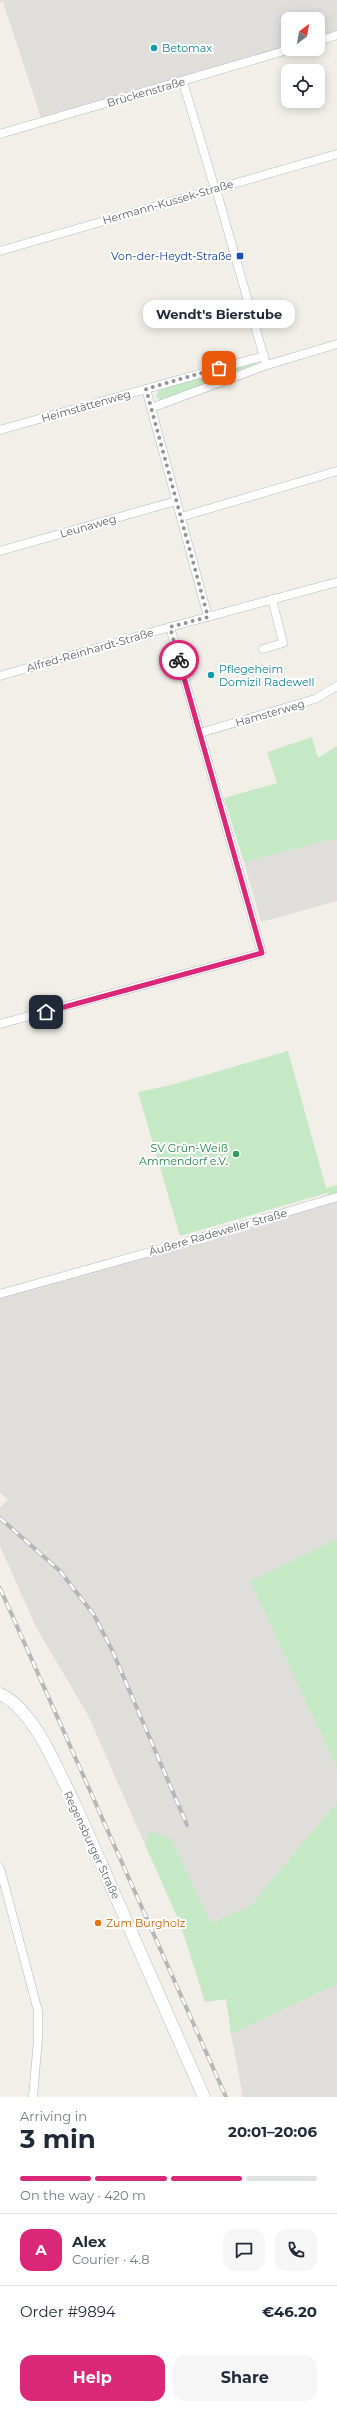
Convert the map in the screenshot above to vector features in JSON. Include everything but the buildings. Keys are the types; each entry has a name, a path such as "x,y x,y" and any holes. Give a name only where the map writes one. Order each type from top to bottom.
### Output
{"main road":[{"name":"Regensburger Straße","path":"0,1694 14,1701 28,1718 57,1768 77,1809 204,2097"}],"street":[{"path":"325,39 337,35"},
{"name":"Brückenstraße","path":"0,134 183,82 281,52"},
{"path":"183,82 266,366"},
{"name":"Hermann-Kussek-Straße","path":"0,251 337,154"},
{"path":"151,408 266,366 337,344"},
{"name":"Heimstättenweg","path":"0,430 264,356"},
{"path":"146,389 208,617"},
{"path":"181,516 337,471"},
{"name":"Leunaweg","path":"0,552 176,501"},
{"name":"Alfred-Reinhardt-Straße","path":"0,676 170,627 337,582"},
{"path":"263,649 283,643 272,599"},
{"path":"0,1024 262,953 170,627"},
{"name":"Hamsterweg","path":"200,733 315,699 337,686"},
{"name":"Äußere Radeweller Straße","path":"0,1294 337,1196"},
{"path":"0,1868 38,2011 38,2039 33,2097"}],"shaded area":[{"path":"0,0 337,0 337,35 325,39 325,12 281,12 281,51 42,121 3,2 0,2"},
{"path":"337,838 337,901 261,922 244,862"},
{"path":"337,1197 337,1539 250,1581 337,1769 337,1802 249,1907 210,1923 171,1839 151,1849 146,1847 88,1715 37,1629 0,1546 0,1508 8,1499 0,1493 0,1293"},
{"path":"337,1984 337,2097 243,2097 231,2034"}],"green space":[{"path":"256,361 256,364 166,400 160,400 156,396 160,388"},
{"path":"312,737 318,758 337,746 337,838 244,862 224,798 277,783 267,752"},
{"name":"SV Grün-Weiß Ammendorf e.V.","path":"288,1051 326,1188 337,1185 337,1197 329,1199 327,1193 180,1236 138,1092 171,1085"},
{"path":"337,1539 337,1769 250,1581"},
{"path":"337,1802 337,1984 231,2034 226,1999 205,2002 180,1923 146,1847 149,1831 171,1839 211,1923 249,1907"}],"railway":[{"path":"0,1518 60,1571 94,1615 112,1650 187,1825"},
{"path":"0,1588 226,2097"}],"way so far":[{"path":"179,660 170,627 208,617 146,389 219,368"}],"place":[{"name":"Betomax","path":"154,48"},
{"name":"Von-der-Heydt-Straße","path":"240,256"},
{"name":"Wendt's Bierstube","path":"219,368"},
{"name":"Pflegeheim Domizil Radewell","path":"211,675"},
{"name":"SV Grün-Weiß Ammendorf e.V.","path":"236,1154"},
{"name":"Zum Burgholz","path":"98,1923"}],"route":[{"path":"46,1012 262,953 179,660"}]}
